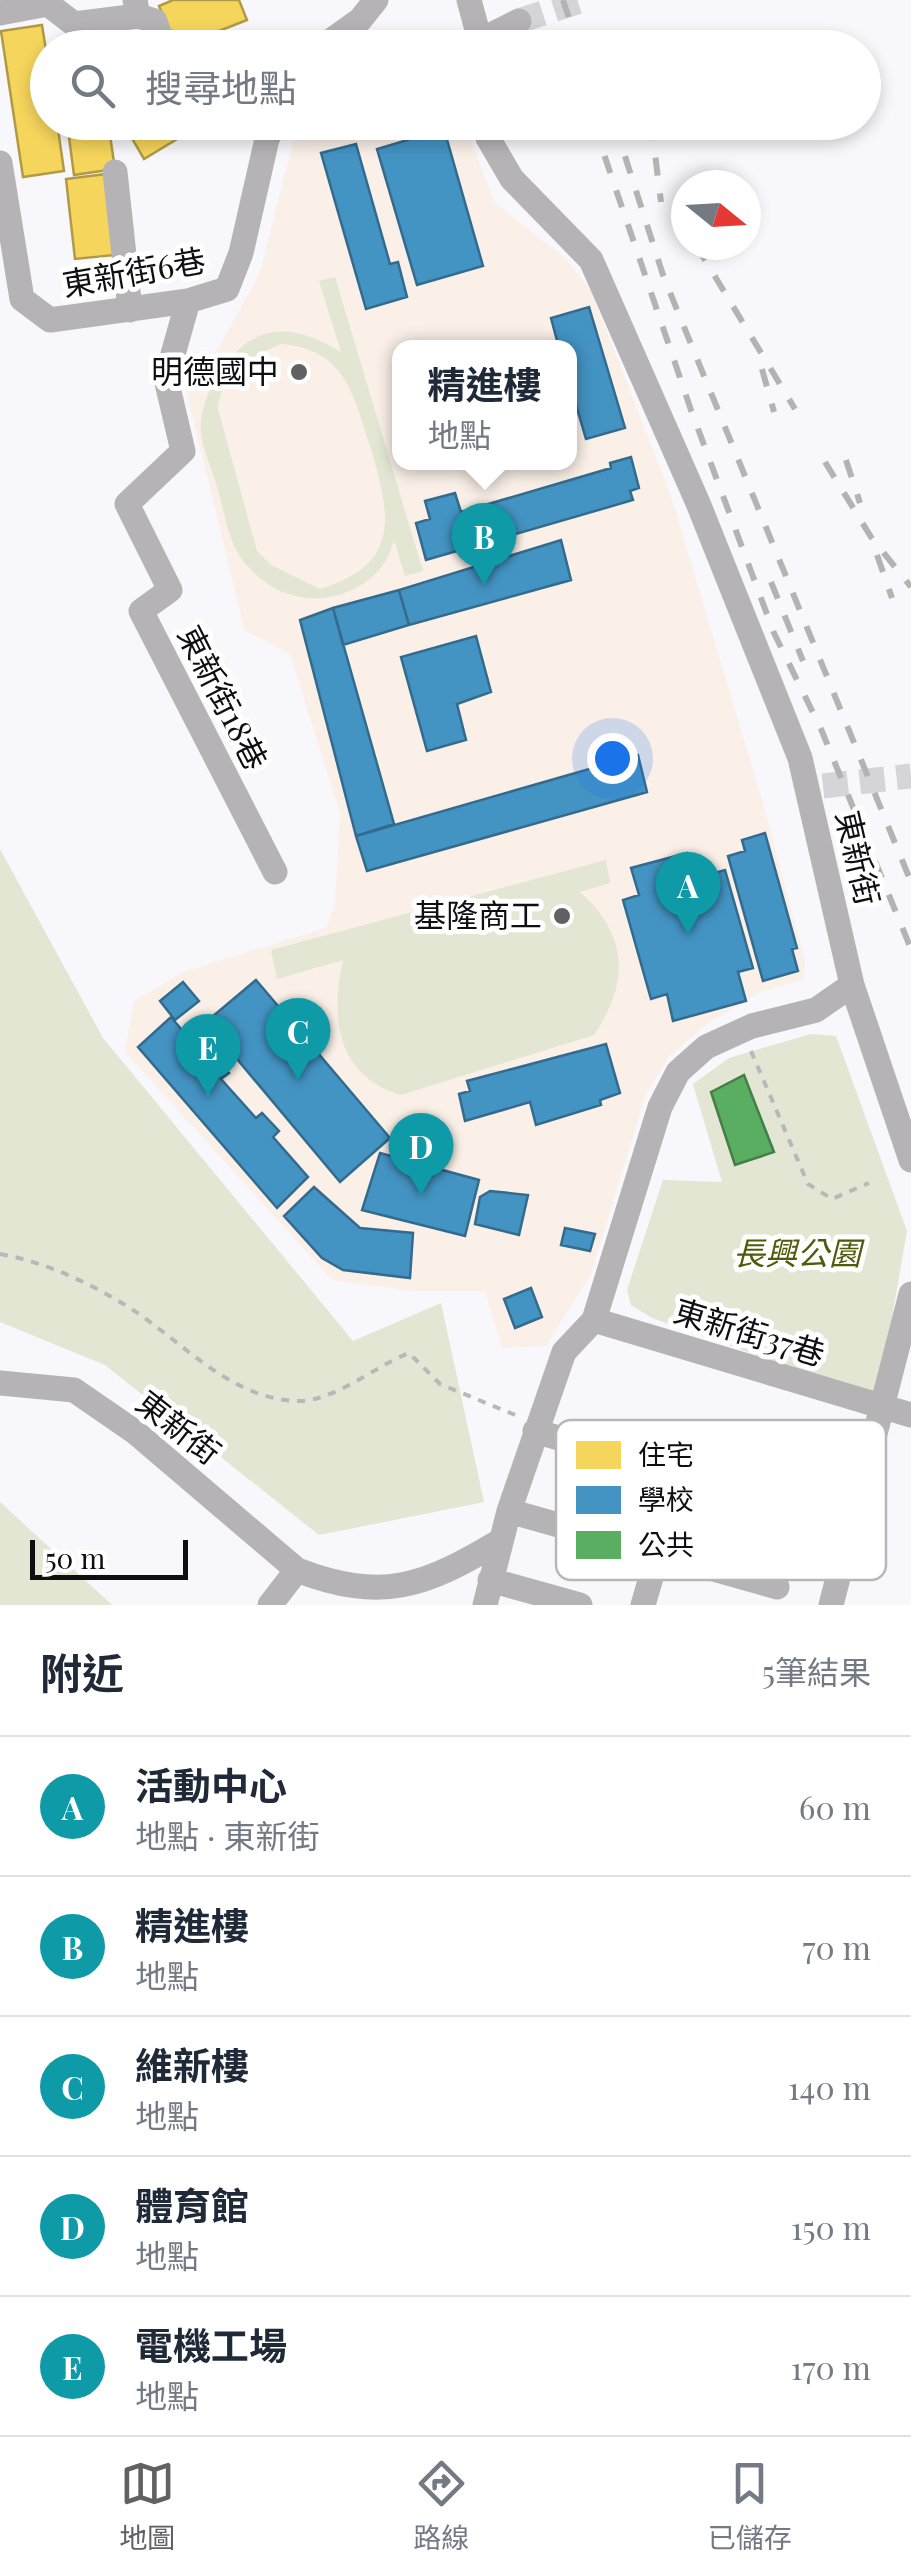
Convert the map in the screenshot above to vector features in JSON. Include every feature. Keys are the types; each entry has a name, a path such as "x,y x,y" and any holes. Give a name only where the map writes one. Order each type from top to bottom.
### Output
{"street":[{"path":"346,30 376,0"},
{"path":"469,0 474,30"},
{"path":"0,13 48,4 74,24 137,8 161,30"},
{"path":"500,30 514,22"},
{"name":"東新街6巷","path":"0,163 22,298 50,320 130,310 227,290 241,252 267,140"},
{"name":"東新街","path":"489,140 512,178 591,260 698,503 816,789 852,985"},
{"path":"114,172 130,310"},
{"name":"東新街18巷","path":"188,300 166,380 183,450 127,504 170,590 141,611 275,872"},
{"path":"580,1605 487,1593 509,1511 564,1352 594,1320 660,1108 678,1072 706,1047 752,1026 816,1010 852,985 911,1160"},
{"path":"881,1420 911,1294"},
{"name":"東新街37巷","path":"594,1320 911,1415"},
{"name":"東新街","path":"0,1383 74,1390 135,1432 297,1570 326,1581 376,1596 442,1576 500,1541"},
{"path":"537,1428 556,1434"},
{"path":"509,1511 556,1524"},
{"path":"270,1605 297,1570"},
{"path":"643,1605 650,1580"},
{"path":"756,1580 777,1586"},
{"path":"831,1605 838,1580"}],"path":[{"path":"751,1052 808,1184 832,1199 869,1182"},
{"path":"0,1254 35,1260 136,1312 235,1385 299,1402 338,1390 408,1353 440,1384 537,1428"}],"shaded area":[{"name":"基隆商工","path":"293,140 471,140 495,203 565,258 591,291 671,496 764,807 805,961 803,980 762,991 708,1023 669,1057 646,1094 591,1274 546,1346 502,1348 485,1291 411,1291 332,1280 125,1052 134,1001 186,971 326,928 335,905 340,813 290,654 245,631 186,390 220,345 260,273"}],"green space":[{"path":"335,277 423,571 405,576 394,540 381,568 358,587 323,598 295,596 258,577 235,547 202,438 204,405 227,362 255,338 286,332 321,341 341,352 319,281","holes":["281,344 320,355 333,365 352,393 377,471 385,515 378,551 366,566 320,589 271,565 257,551 218,409 231,376 259,354"]},
{"path":"0,849 103,1038 353,1341 441,1303 484,1502 319,1535 105,1365 0,1322"},
{"path":"606,860 610,883 580,892 608,925 618,961 613,997 594,1035 401,1095 363,1074 343,1041 337,1002 343,960 277,979 271,950"},
{"name":"長興公園","path":"811,1034 836,1036 907,1231 878,1398 652,1318 631,1305 627,1290 663,1180 722,1182 693,1084 729,1058"},
{"path":"0,1502 112,1605 0,1605"}],"building: 住宅":[{"path":"173,0 239,0 247,20 222,30 169,30 159,6"},
{"path":"42,25 43,30 30,30 30,140 60,140 64,171 23,177 1,31"},
{"path":"69,140 111,140 115,169 74,175"},
{"path":"133,140 175,140 144,159"},
{"path":"106,174 115,255 75,259 66,179"}],"building: 學校":[{"path":"407,140 447,140 483,266 417,285 377,149"},
{"path":"356,144 390,264 398,262 407,297 366,309 321,153"},
{"path":"589,307 625,428 586,439 577,408 577,340 557,340 551,318"},
{"path":"631,457 639,488 630,491 633,500 426,560 416,523 430,519 425,501 455,493 461,512 611,468 610,463"},
{"path":"561,540 571,580 409,625 399,590"},
{"path":"399,590 409,625 343,645 333,608"},
{"path":"333,608 394,824 356,836 300,620"},
{"path":"476,636 491,692 457,704 466,740 427,751 401,657"},
{"path":"638,755 647,792 367,871 356,836"},
{"path":"765,833 797,948 792,949 798,971 763,981 728,856 745,851 742,840"},
{"path":"687,853 690,864 704,859 708,875 725,870 753,968 738,972 746,1001 673,1021 667,994 651,999 623,900 639,895 631,868"},
{"path":"256,980 390,1138 340,1182 206,1022"},
{"path":"183,982 199,1001 175,1020 160,1001"},
{"path":"171,1017 206,1059 213,1052 229,1073 221,1079 256,1118 262,1113 279,1131 273,1137 308,1177 277,1208 138,1047"},
{"path":"606,1044 620,1093 600,1100 601,1105 536,1125 530,1102 465,1121 459,1094 470,1091 467,1081"},
{"path":"380,1153 479,1180 465,1236 362,1210"},
{"path":"314,1187 360,1228 413,1233 410,1278 343,1270 322,1258 284,1216"},
{"path":"490,1191 528,1195 519,1235 475,1224 480,1197"},
{"path":"565,1228 595,1234 590,1251 561,1245"},
{"path":"531,1288 542,1317 515,1328 504,1299"}],"building: 公共":[{"path":"744,1075 774,1152 735,1165 711,1092"}],"tunnel":[{"path":"519,21 583,0"},
{"path":"823,786 911,776"}],"railway":[{"path":"563,0 573,30"},
{"path":"599,140 691,410 774,633 821,729 911,949"},
{"path":"620,140 664,278 911,882"},
{"path":"653,140 661,202"},
{"path":"705,260 795,409"},
{"path":"762,369 774,412"},
{"path":"846,460 860,503"},
{"path":"825,462 871,537 911,587"},
{"path":"877,555 892,598"},
{"path":"771,582 803,661"}],"place":[{"name":"明德國中","path":"299,372"},
{"name":"精進樓","path":"484,585"},
{"name":"基隆商工","path":"562,916"},
{"name":"活動中心","path":"688,934"},
{"name":"維新樓","path":"298,1080"},
{"name":"電機工場","path":"208,1096"},
{"name":"體育館","path":"421,1195"}]}
